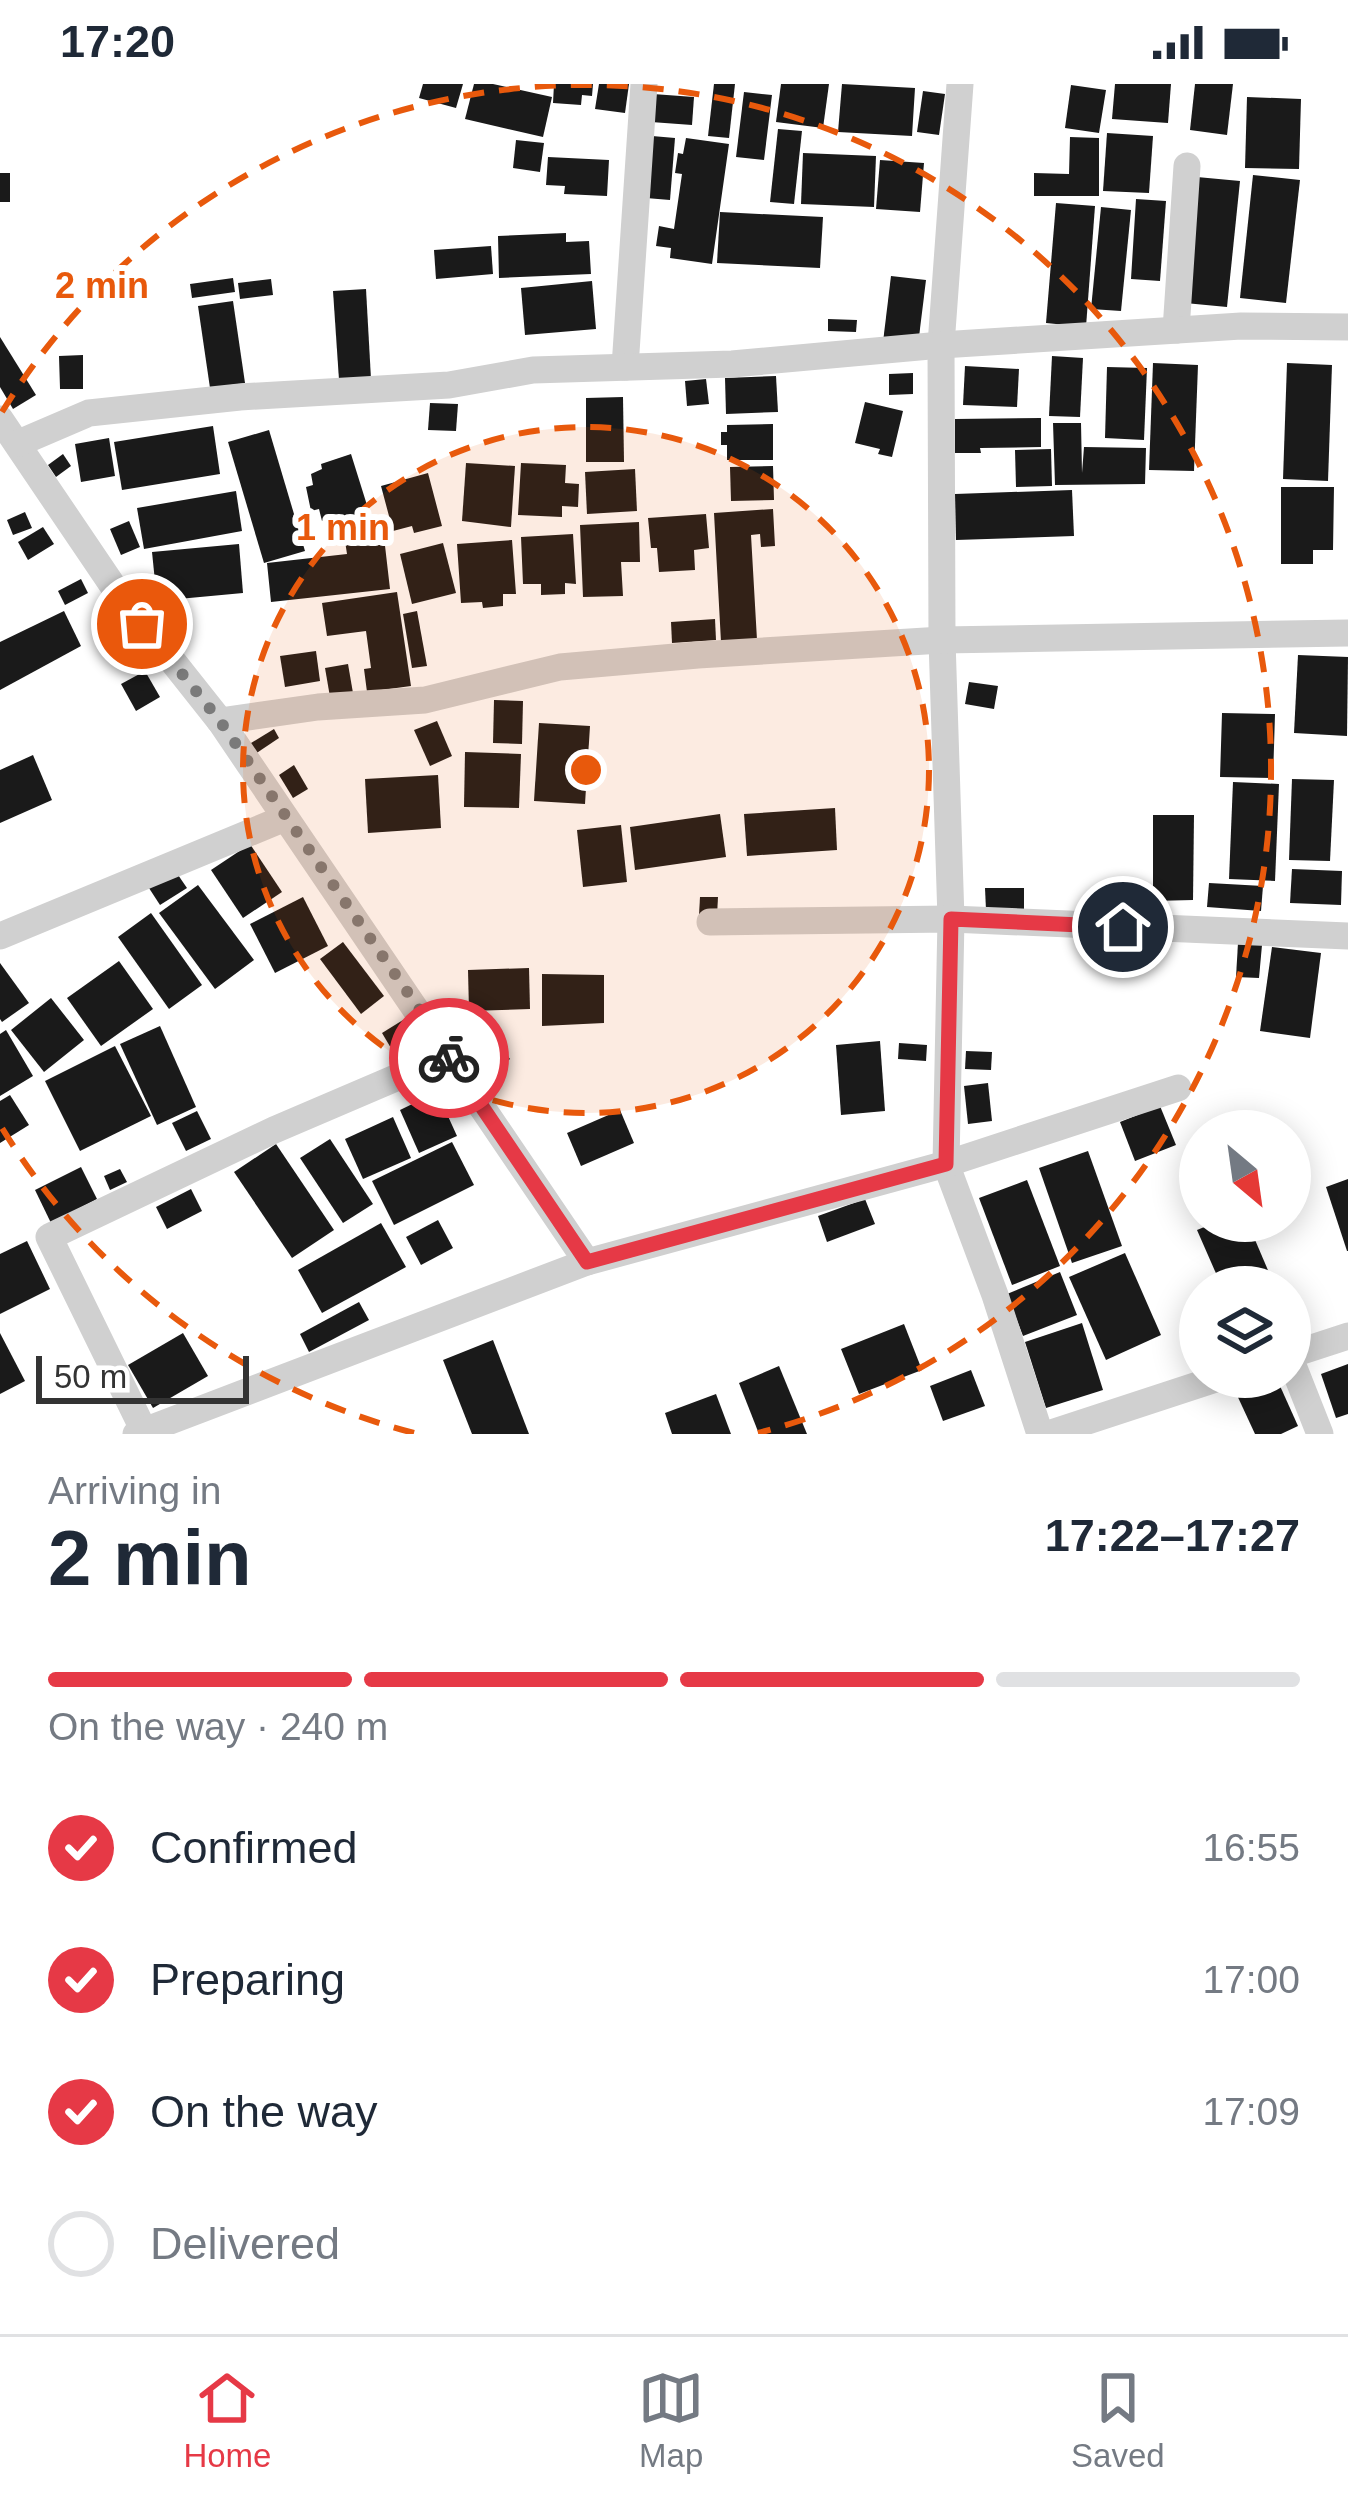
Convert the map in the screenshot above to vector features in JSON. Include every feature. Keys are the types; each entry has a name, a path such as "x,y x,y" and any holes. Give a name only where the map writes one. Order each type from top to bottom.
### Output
{"street":[{"path":"625,367 644,84"},
{"path":"960,84 941,345 942,640 951,919 946,1164 1044,1434 1179,1391"},
{"path":"1176,330 1187,166"},
{"path":"19,443 89,413 240,397 449,386 533,370 732,364 1241,326 1348,327"},
{"path":"0,418 113,586 220,721 587,1262"},
{"path":"220,721 318,707 425,700 560,667 942,640 1348,633"},
{"path":"0,936 285,818"},
{"path":"710,922 951,919 1348,935"},
{"path":"447,1055 274,1130 49,1237 140,1432 587,1262 946,1164 1178,1088"},
{"path":"1311,1349 1348,1336"},
{"path":"1306,1398 1320,1434"}],"building":[{"path":"423,84 463,84 456,108 419,98"},
{"path":"474,84 552,97 543,137 465,119"},
{"path":"554,84 593,84 592,96 582,95 581,105 553,103"},
{"path":"599,84 629,84 625,113 595,109"},
{"path":"714,84 735,84 729,138 708,136"},
{"path":"781,84 829,84 823,128 776,122"},
{"path":"842,84 915,88 912,136 838,132"},
{"path":"1115,84 1171,84 1168,123 1112,119"},
{"path":"1195,84 1233,84 1227,135 1190,130"},
{"path":"1071,85 1106,90 1099,133 1065,128"},
{"path":"923,91 945,94 939,135 917,132"},
{"path":"744,92 772,95 764,160 736,157"},
{"path":"653,94 694,97 692,125 651,122"},
{"path":"1247,97 1301,99 1299,169 1245,168"},
{"path":"778,129 802,131 794,204 770,202"},
{"path":"1107,133 1153,136 1149,193 1103,191"},
{"path":"652,136 675,138 670,200 646,198"},
{"path":"1070,137 1099,138 1099,196 1034,196 1034,173 1069,174"},
{"path":"686,138 729,144 712,264 670,258 671,248 656,246 659,226 674,229 682,174 675,173"},
{"path":"516,140 544,143 540,172 513,168"},
{"path":"803,153 876,156 874,207 801,204"},
{"path":"548,157 609,160 607,196 564,194 565,186 546,185"},
{"path":"880,160 924,163 920,212 876,209"},
{"path":"0,173 10,173 10,202 0,202"},
{"path":"1253,175 1300,180 1286,303 1240,298"},
{"path":"1197,177 1240,181 1227,307 1185,303"},
{"path":"1136,199 1166,201 1160,281 1131,279"},
{"path":"1056,203 1095,206 1086,327 1046,323"},
{"path":"1101,207 1131,210 1121,311 1091,309"},
{"path":"720,212 823,217 820,268 717,263"},
{"path":"566,233 566,242 589,241 591,274 499,278 498,236"},
{"path":"491,246 493,274 436,279 434,250"},
{"path":"891,276 926,280 918,345 883,342"},
{"path":"233,278 235,292 192,298 190,284"},
{"path":"271,279 273,295 240,299 238,283"},
{"path":"592,281 596,329 525,335 521,288"},
{"path":"366,289 371,379 339,380 333,291"},
{"path":"233,301 245,383 210,388 198,306"},
{"path":"828,319 857,320 856,332 828,331"},
{"path":"0,337 36,395 13,409 0,387"},
{"path":"83,355 83,389 60,389 59,356"},
{"path":"1052,356 1083,358 1080,417 1049,416"},
{"path":"1153,363 1198,365 1194,471 1149,470"},
{"path":"1287,363 1332,365 1328,481 1283,479"},
{"path":"965,366 1019,369 1017,407 963,405"},
{"path":"1107,367 1147,368 1144,440 1105,438"},
{"path":"913,373 913,394 889,395 889,374"},
{"path":"776,376 778,412 726,414 725,378"},
{"path":"706,379 709,404 687,406 685,381"},
{"path":"623,397 624,462 586,462 586,398"},
{"path":"865,402 903,411 892,457 855,443"},
{"path":"430,403 458,404 456,431 428,430"},
{"path":"1041,418 1041,447 955,453 955,419"},
{"path":"1053,423 1081,423 1082,473 1084,447 1146,448 1145,484 1055,485"},
{"path":"773,424 773,460 727,460 721,432 727,432 727,425"},
{"path":"213,426 220,474 122,490 114,442"},
{"path":"269,430 305,551 264,563 228,442"},
{"path":"109,438 115,476 81,482 75,444"},
{"path":"1051,449 1052,486 1016,487 1015,450"},
{"path":"63,454 71,466 56,477 48,465"},
{"path":"351,454 371,518 333,531 333,517 322,521 319,509 311,511 306,487 313,485 311,474 322,469 321,464"},
{"path":"466,463 515,466 511,527 462,521"},
{"path":"521,463 566,465 565,483 579,484 578,507 562,506 562,517 518,515"},
{"path":"773,466 774,500 731,501 730,467"},
{"path":"635,469 637,511 587,514 585,472"},
{"path":"428,473 442,526 414,533 412,526 393,531 381,486"},
{"path":"1281,487 1334,487 1333,550 1313,550 1313,564 1281,564"},
{"path":"1072,490 1074,536 956,540 955,494"},
{"path":"236,491 242,531 144,549 137,508"},
{"path":"773,509 775,546 761,547 760,534 751,535 757,640 721,642 714,513"},
{"path":"25,512 32,528 13,535 7,520"},
{"path":"706,514 709,548 694,550 695,570 659,572 648,518"},
{"path":"129,521 140,547 121,555 110,529"},
{"path":"639,522 640,562 621,562 623,596 583,597 580,525"},
{"path":"43,527 54,544 28,560 18,542"},
{"path":"573,534 576,584 565,583 565,594 541,595 541,584 523,584 521,537"},
{"path":"384,537 390,589 271,602 267,563 347,554 345,541"},
{"path":"512,540 516,594 503,594 503,606 461,603 457,544"},
{"path":"443,543 456,593 412,604 400,554"},
{"path":"239,544 243,593 157,601 152,552"},
{"path":"81,579 88,593 65,605 58,591"},
{"path":"397,592 411,686 367,692 364,669 371,668 366,631 327,636 322,603"},
{"path":"64,611 81,646 0,690 0,642"},
{"path":"417,611 427,666 412,668 403,614"},
{"path":"715,619 716,640 672,643 671,622"},
{"path":"316,651 320,681 285,687 280,656"},
{"path":"1298,655 1348,657 1347,736 1294,733"},
{"path":"348,664 353,693 330,697 325,668"},
{"path":"145,671 160,697 136,711 121,684"},
{"path":"969,682 998,686 994,709 965,704"},
{"path":"494,700 523,701 522,744 493,743"},
{"path":"1222,713 1275,714 1273,778 1220,777"},
{"path":"437,721 452,756 430,766 414,730"},
{"path":"539,723 590,726 585,804 534,801"},
{"path":"274,729 279,738 252,756 246,746"},
{"path":"465,752 521,754 519,808 464,807"},
{"path":"33,755 52,800 0,823 0,770"},
{"path":"294,765 308,789 293,798 279,775"},
{"path":"438,775 441,828 368,833 365,779"},
{"path":"1292,779 1334,780 1330,861 1289,860"},
{"path":"1233,782 1279,784 1275,881 1229,879"},
{"path":"835,808 837,850 747,856 744,814"},
{"path":"720,814 726,857 635,870 630,827"},
{"path":"1153,815 1194,815 1193,900 1153,901"},
{"path":"621,825 627,882 583,887 577,830"},
{"path":"250,844 282,892 243,918 211,870"},
{"path":"174,869 187,888 160,905 147,885"},
{"path":"1292,869 1342,871 1341,905 1290,903"},
{"path":"1209,883 1263,886 1261,911 1207,907"},
{"path":"198,885 254,960 215,989 159,913"},
{"path":"985,888 1024,888 1024,909 986,910"},
{"path":"303,897 328,946 275,973 250,924"},
{"path":"700,897 718,897 717,916 699,915"},
{"path":"151,913 202,985 169,1009 118,937"},
{"path":"343,942 384,996 361,1014 320,959"},
{"path":"1238,943 1262,945 1259,978 1236,977"},
{"path":"1272,947 1321,953 1310,1038 1260,1031"},
{"path":"119,961 153,1009 101,1046 67,998"},
{"path":"0,963 29,1003 2,1022 0,1019"},
{"path":"529,968 530,1009 469,1011 468,970"},
{"path":"542,974 604,975 604,1023 542,1026"},
{"path":"51,998 84,1040 44,1072 11,1030"},
{"path":"403,1020 423,1052 401,1065 382,1033"},
{"path":"160,1026 196,1107 157,1125 120,1044"},
{"path":"6,1030 33,1076 0,1096 0,1034"},
{"path":"493,1035 510,1059 492,1072 475,1047"},
{"path":"880,1041 885,1111 841,1115 836,1045"},
{"path":"899,1043 927,1045 926,1061 898,1059"},
{"path":"115,1046 151,1116 80,1151 45,1081"},
{"path":"966,1051 992,1052 991,1070 965,1069"},
{"path":"988,1083 992,1121 968,1124 964,1086"},
{"path":"437,1092 457,1136 419,1153 400,1110"},
{"path":"10,1095 29,1125 0,1143 0,1101"},
{"path":"1160,1106 1176,1145 1135,1161 1120,1122"},
{"path":"620,1110 634,1143 581,1166 567,1133"},
{"path":"197,1111 211,1139 186,1151 172,1123"},
{"path":"393,1117 411,1158 363,1179 345,1139"},
{"path":"330,1139 373,1204 343,1223 300,1158"},
{"path":"452,1142 474,1185 394,1225 372,1181"},
{"path":"276,1144 334,1230 292,1258 234,1172"},
{"path":"1088,1151 1122,1246 1072,1263 1039,1168"},
{"path":"81,1167 97,1199 51,1223 35,1190"},
{"path":"120,1169 127,1182 110,1190 104,1176"},
{"path":"1348,1179 1348,1251 1347,1251 1326,1187"},
{"path":"1027,1180 1060,1266 1012,1285 979,1198"},
{"path":"191,1189 202,1211 167,1229 156,1207"},
{"path":"865,1199 875,1224 827,1242 818,1216"},
{"path":"438,1220 453,1248 421,1265 406,1237"},
{"path":"381,1223 406,1267 322,1313 298,1270"},
{"path":"27,1241 50,1289 0,1314 0,1254"},
{"path":"1202,1242 1256,1242 1266,1266 1213,1266"},
{"path":"1125,1253 1161,1335 1106,1360 1069,1277"},
{"path":"1060,1272 1077,1315 1023,1336 1007,1294"},
{"path":"359,1302 369,1320 309,1352 300,1334"},
{"path":"1082,1323 1103,1390 1046,1408 1025,1342"},
{"path":"904,1324 922,1370 859,1394 841,1349"},
{"path":"0,1333 25,1381 0,1394"},
{"path":"183,1333 208,1376 153,1408 128,1365"},
{"path":"493,1340 529,1434 472,1434 443,1360"},
{"path":"1348,1364 1348,1414 1336,1418 1321,1374"},
{"path":"779,1366 807,1434 759,1434 739,1383"},
{"path":"971,1370 985,1406 943,1421 930,1386"},
{"path":"716,1394 731,1434 672,1434 665,1413"},
{"path":"1238,1398 1285,1398 1298,1426 1281,1434 1255,1434"}],"way so far":[{"path":"142,624 220,721 449,1058"}],"route":[{"path":"449,1058 587,1262 946,1164 951,919 1123,927"}]}
